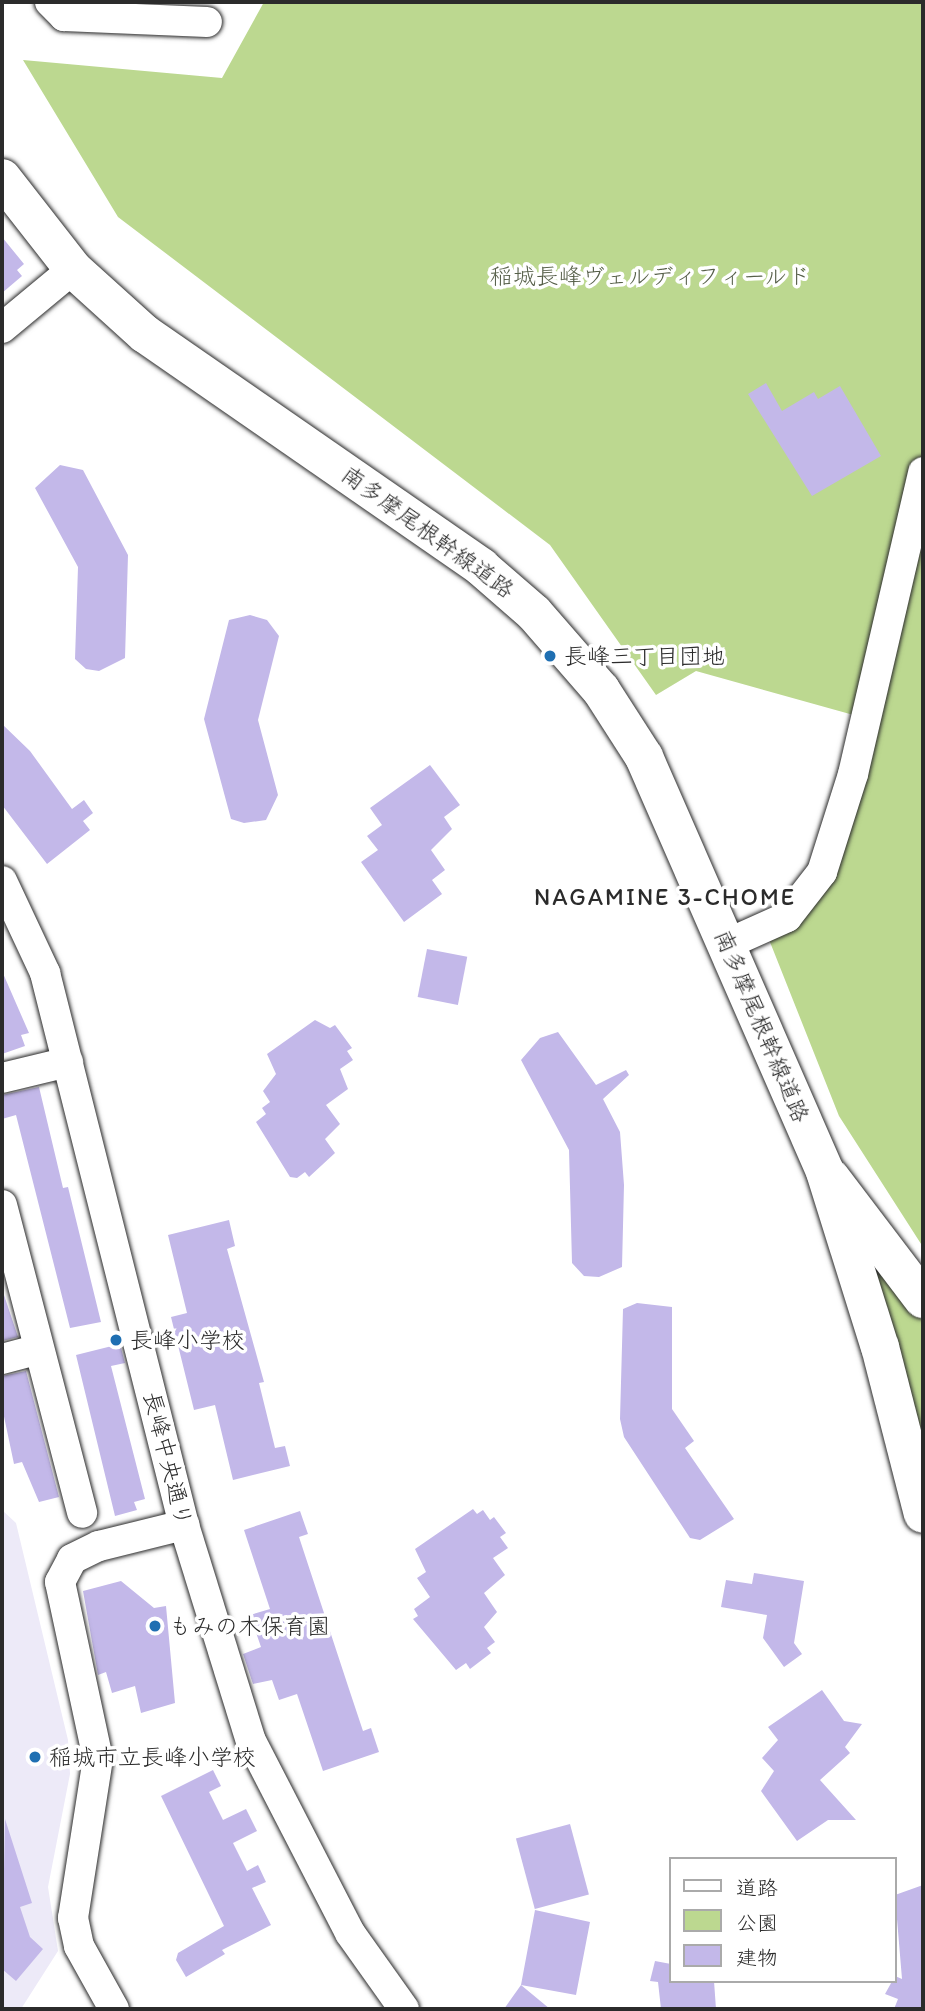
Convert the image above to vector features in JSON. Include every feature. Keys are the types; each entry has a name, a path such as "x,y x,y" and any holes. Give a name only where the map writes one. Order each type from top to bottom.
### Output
{"main road":[{"name":"南多摩尾根幹線道路","path":"2,178 73,270 145,334 481,567 534,613 569,649 631,734 727,944 825,1171 880,1347 923,1514"},
{"name":"南多摩尾根幹線道路","path":"825,1171 923,1299"}],"street":[{"path":"50,2 64,16 207,22"},
{"path":"2,328 73,270"},
{"path":"727,944 787,917 822,873 853,774 923,472"},
{"name":"長峰中央通り","path":"2,881 45,973 184,1525 261,1763 349,1933 404,2009"},
{"path":"2,1078 68,1062"},
{"path":"2,1205 82,1513"},
{"path":"2,1359 39,1349"},
{"path":"114,2009 79,1946 73,1918 97,1759 60,1582 72,1559 99,1546 184,1525"}],"shaded area":[{"name":"稲城市立長峰小学校","path":"2,1510 16,1523 68,1740 70,1774 48,1887 58,1951 21,2009 2,2009"}],"green space":[{"name":"稲城長峰ヴェルディフィールド","path":"264,2 923,2 923,1247 839,1116 768,937 796,924 875,721 696,671 656,695 550,545 118,217 23,60 222,78"},
{"path":"868,1238 923,1318 923,1479"}],"building":[{"path":"2,237 24,264 17,270 22,276 2,293"},
{"path":"766,383 782,411 814,392 818,399 840,386 881,456 812,496 748,394"},
{"path":"60,465 83,470 128,555 125,658 99,671 86,669 75,659 78,567 35,488"},
{"path":"250,615 267,620 279,636 258,720 278,795 266,820 244,823 231,819 204,719 229,620"},
{"path":"2,724 30,751 72,809 84,800 93,813 83,821 90,830 47,864 2,805"},
{"path":"430,765 460,805 444,817 452,829 431,850 445,870 432,880 442,894 404,922 361,862 378,850 367,836 382,825 370,808"},
{"path":"427,949 467,957 458,1005 418,997"},
{"path":"2,971 29,1033 21,1035 25,1046 2,1054"},
{"path":"315,1020 330,1028 335,1025 352,1048 347,1051 353,1060 340,1069 348,1089 326,1105 340,1124 325,1139 335,1153 309,1177 305,1172 297,1178 290,1177 256,1122 266,1114 262,1108 270,1102 263,1091 276,1074 267,1054"},
{"path":"558,1032 596,1085 626,1070 629,1075 603,1099 620,1132 624,1185 622,1267 599,1277 584,1276 572,1263 569,1150 521,1060 540,1038"},
{"path":"39,1087 63,1188 68,1187 101,1322 70,1328 16,1115 2,1119 2,1095"},
{"path":"229,1220 235,1246 227,1249 264,1382 259,1383 275,1448 285,1446 290,1466 233,1480 215,1405 194,1410 171,1317 187,1313 168,1235"},
{"path":"2,1289 18,1337 2,1341"},
{"path":"637,1303 672,1307 672,1409 694,1441 685,1448 734,1519 700,1540 690,1538 624,1437 620,1419 623,1309"},
{"path":"120,1344 125,1363 111,1366 145,1499 134,1502 137,1510 115,1516 76,1355"},
{"path":"26,1371 59,1497 39,1502 22,1462 14,1464 2,1407 2,1376"},
{"path":"473,1509 477,1514 483,1510 490,1520 494,1517 506,1533 500,1537 508,1548 493,1558 505,1575 484,1593 497,1612 484,1627 495,1642 487,1648 491,1653 470,1669 466,1663 456,1670 413,1619 418,1616 414,1609 430,1597 417,1578 426,1572 415,1549"},
{"path":"300,1511 308,1534 299,1537 363,1731 371,1728 379,1752 323,1771 297,1694 279,1700 272,1680 253,1684 243,1654 261,1647 250,1615 270,1609 244,1530"},
{"path":"754,1573 804,1581 794,1643 802,1654 784,1667 763,1638 767,1615 721,1607 726,1580 752,1584"},
{"path":"121,1581 154,1608 166,1606 175,1703 141,1713 135,1686 112,1693 106,1672 98,1675 83,1591"},
{"path":"822,1690 844,1721 862,1724 845,1747 850,1753 820,1780 856,1820 828,1820 797,1841 761,1791 774,1771 762,1758 778,1740 768,1727"},
{"path":"213,1770 221,1786 209,1792 223,1820 246,1809 257,1831 233,1843 247,1871 258,1865 266,1882 252,1888 271,1925 222,1950 225,1954 186,1977 176,1960 178,1953 224,1926 161,1796"},
{"path":"5,1819 32,1903 20,1907 30,1937 43,1949 16,1981 2,1969"},
{"path":"570,1824 589,1895 535,1909 516,1838"},
{"path":"923,1885 923,2009 894,2009 898,1999 885,1994 891,1983 897,1983 897,1977 902,1979 897,1894"},
{"path":"535,1910 590,1922 576,1995 521,1985"},
{"path":"655,1961 670,1964 670,1983 714,1983 716,2009 661,2009 658,1982 650,1981"},
{"path":"521,1985 550,2009 504,2009"}],"place":[{"name":"長峰三丁目団地","path":"550,656"},
{"name":"長峰小学校","path":"116,1340"},
{"name":"もみの木保育園","path":"155,1626"},
{"name":"稲城市立長峰小学校","path":"35,1757"}],"district":[{"name":"NAGAMINE 3-CHOME","path":"665,897"}]}
